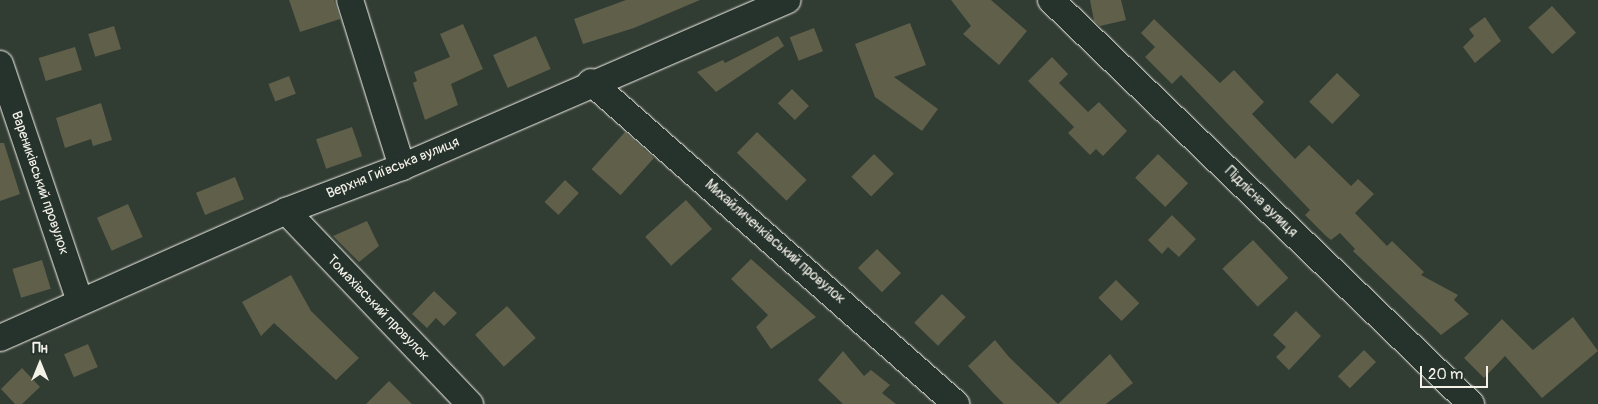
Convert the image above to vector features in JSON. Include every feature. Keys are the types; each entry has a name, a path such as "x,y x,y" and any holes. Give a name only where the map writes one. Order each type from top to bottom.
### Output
{"street":[{"path":"350,0 402,167"},
{"name":"Верхня Гиївська вулиця","path":"0,338 286,211 402,167 591,82 735,10 787,0"},
{"name":"Підлісна вулиця","path":"1051,0 1471,404"},
{"name":"Варениківський провулок","path":"0,64 80,302"},
{"name":"Михайличенківський провулок","path":"591,82 956,404"},
{"name":"Томахівський провулок","path":"286,211 470,404"}],"building":[{"path":"289,0 334,0 340,19 300,32"},
{"path":"626,0 700,0 634,28 583,44 574,19"},
{"path":"951,0 991,0 1027,31 999,65 963,34 971,26"},
{"path":"1090,0 1121,0 1126,20 1100,26 1094,21"},
{"path":"1552,6 1576,33 1552,54 1528,27"},
{"path":"1485,17 1501,41 1475,63 1463,47 1474,36 1469,29"},
{"path":"1154,19 1220,83 1234,70 1264,102 1252,114 1295,159 1309,145 1351,186 1358,179 1374,194 1355,213 1387,246 1392,241 1424,272 1421,275 1458,295 1454,300 1469,314 1441,335 1353,251 1355,249 1340,233 1331,240 1326,236 1305,215 1310,210 1181,75 1172,84 1145,57 1155,47 1141,33"},
{"path":"910,23 926,65 894,77 938,109 922,131 875,97 855,44"},
{"path":"463,24 483,69 451,84 458,105 425,120 413,83 417,81 414,72 450,57 440,34"},
{"path":"114,26 121,49 95,57 88,34"},
{"path":"814,28 823,51 799,61 790,37"},
{"path":"536,36 551,69 508,88 493,55"},
{"path":"778,36 784,46 716,92 697,72 723,60 725,63"},
{"path":"75,47 82,70 46,81 39,58"},
{"path":"1052,57 1068,74 1059,83 1088,112 1099,102 1127,131 1103,156 1096,149 1090,155 1068,133 1074,127 1028,81"},
{"path":"1337,73 1360,95 1332,124 1309,102"},
{"path":"289,76 296,94 275,102 268,84"},
{"path":"792,89 809,106 795,120 778,103"},
{"path":"101,103 112,140 93,146 91,139 65,148 56,118"},
{"path":"352,127 362,156 326,169 316,139"},
{"path":"625,132 654,158 621,195 592,169"},
{"path":"757,132 807,180 786,201 737,153"},
{"path":"0,143 4,143 20,194 0,201"},
{"path":"874,154 894,174 871,196 851,177"},
{"path":"1158,154 1188,183 1165,207 1135,178"},
{"path":"235,177 244,199 205,215 196,193"},
{"path":"565,180 579,193 558,215 545,202"},
{"path":"686,200 712,229 671,266 645,237"},
{"path":"128,204 143,237 112,251 97,218"},
{"path":"1172,215 1196,239 1179,257 1168,247 1162,254 1148,240"},
{"path":"367,221 379,246 359,262 333,236"},
{"path":"1253,240 1288,278 1258,307 1222,269"},
{"path":"877,249 901,273 882,292 858,268"},
{"path":"751,259 816,317 771,349 756,327 768,315 731,279"},
{"path":"42,260 51,289 21,298 12,269"},
{"path":"291,275 311,311 359,358 336,380 274,323 261,336 242,302"},
{"path":"1116,280 1139,303 1122,321 1098,298"},
{"path":"434,291 457,313 444,326 436,318 427,328 412,314"},
{"path":"942,294 966,317 938,346 914,323"},
{"path":"507,306 536,338 504,367 475,335"},
{"path":"1296,311 1321,336 1289,370 1276,357 1286,347 1273,335"},
{"path":"1573,317 1598,351 1542,398 1505,356 1484,378 1464,358 1502,319 1533,350"},
{"path":"995,340 1009,357 1058,404 1004,404 993,393 968,366"},
{"path":"88,344 98,367 74,377 64,354"},
{"path":"1364,350 1376,362 1350,388 1338,376"},
{"path":"843,351 864,376 871,370 890,385 882,393 896,404 843,404 818,380"},
{"path":"1110,354 1133,383 1106,404 1058,404"},
{"path":"22,368 40,387 22,404 15,404 1,389"},
{"path":"389,381 412,404 366,404"}]}
